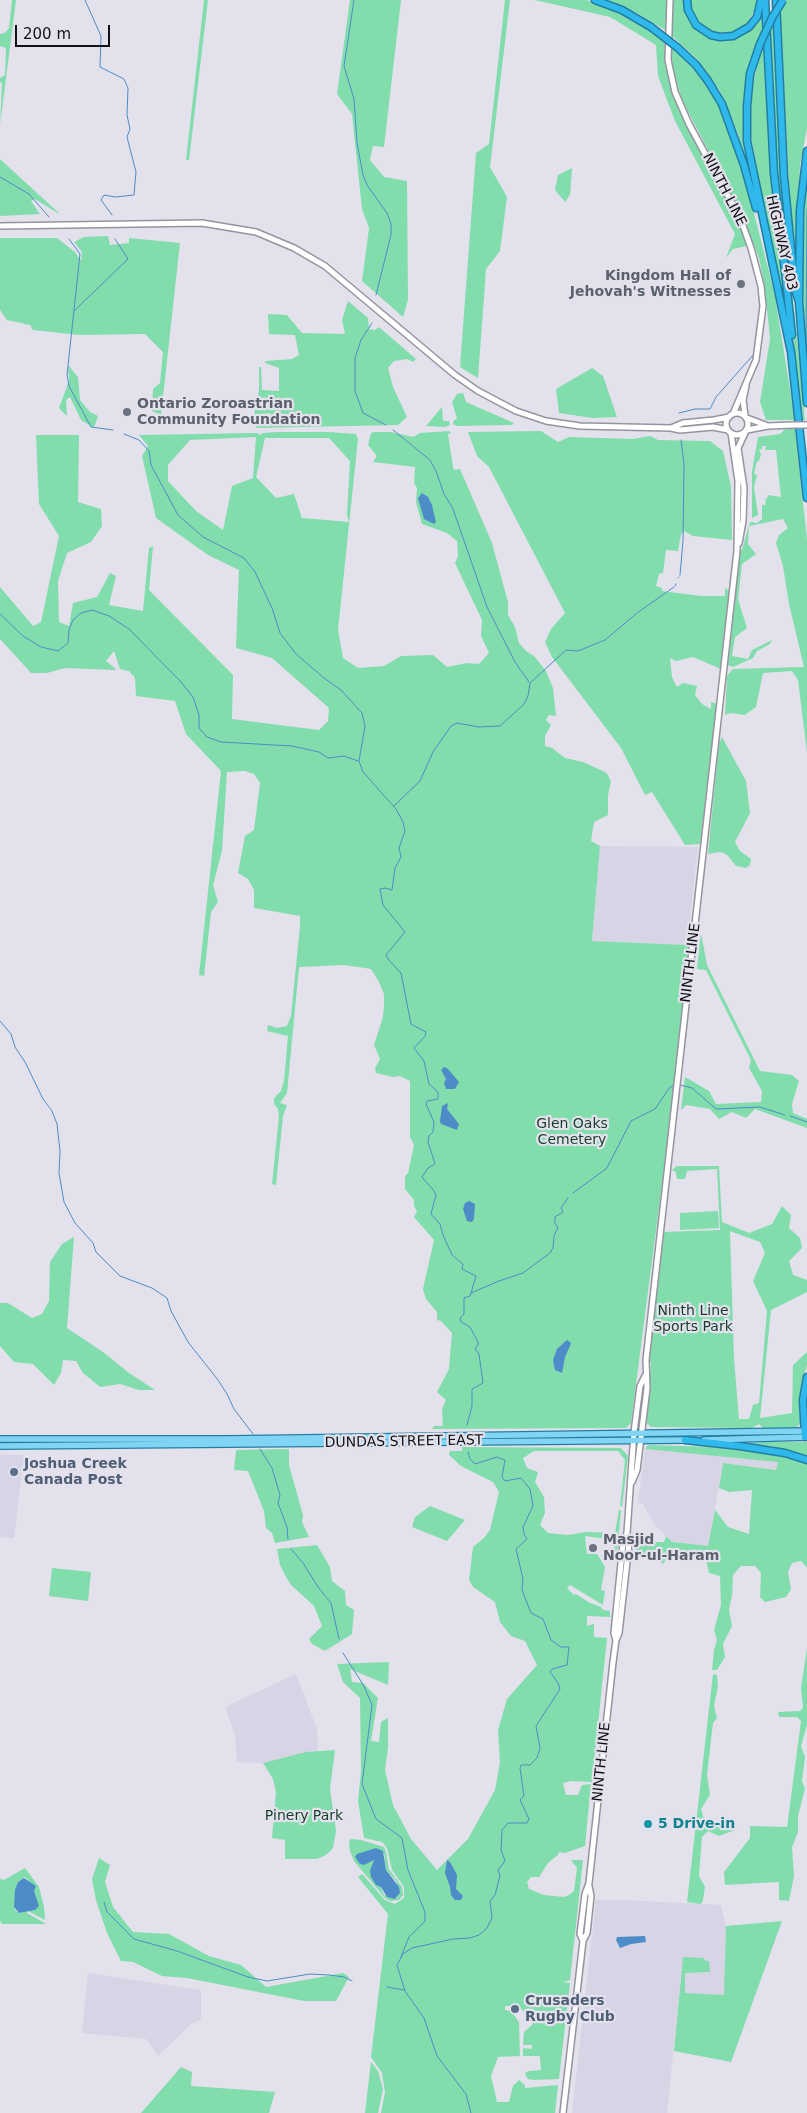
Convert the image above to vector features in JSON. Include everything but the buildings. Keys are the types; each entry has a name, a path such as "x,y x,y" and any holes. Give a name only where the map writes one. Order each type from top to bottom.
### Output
{"highway":[{"path":"596,0 622,10 652,27 696,65 708,81 722,104 744,165 766,244 772,256"},
{"path":"687,0 688,10 696,25 711,35 727,37 739,34 753,22 759,12 760,0"},
{"path":"765,0 774,173 793,347 790,352"},
{"path":"776,0 784,177 795,289 799,302"},
{"name":"HIGHWAY 403","path":"783,0 760,44 750,74 747,106 747,141 772,256 790,352 807,498"},
{"name":"HIGHWAY 403","path":"807,151 800,210 799,302 807,403"},
{"path":"806,1434 803,1400 807,1376"},
{"path":"685,1440 740,1446 807,1460"}],"main road":[{"name":"NINTH LINE","path":"670,0 668,60 675,92 689,124 741,220 752,248 761,286 763,306 756,360 731,415"},
{"path":"0,226 202,223 256,232 294,248 325,266 455,375 478,391 516,411 546,421 580,426 671,428 680,430 713,427 738,436 768,426 807,426"},
{"name":"NINTH LINE","path":"746,384 743,400 746,417"},
{"path":"671,428 683,423 714,420 739,413 768,426"},
{"path":"729,432 726,423 731,415"},
{"path":"746,417 749,424 746,432"},
{"name":"NINTH LINE","path":"563,2113 582,1941 580,1934 585,1894 589,1883 616,1640 619,1633 629,1544 627,1534 632,1482 633,1441 637,1432 640,1386 645,1376 737,551 738,481 729,432"},
{"name":"NINTH LINE","path":"737,551 742,533 744,488 738,448 746,432"},
{"name":"NINTH LINE","path":"632,1482 637,1470 640,1441 637,1432"},
{"name":"DUNDAS STREET EAST","path":"0,1439 235,1439 637,1432 806,1434"},
{"name":"DUNDAS STREET EAST","path":"0,1446 640,1441 806,1434"}],"shaded area":[{"path":"600,846 698,847 687,945 592,941"},
{"path":"645,1449 778,1461 777,1470 723,1463 708,1547 672,1542 654,1524 643,1504 638,1502"},
{"path":"0,1455 24,1455 14,1538 0,1537"},
{"path":"296,1674 317,1729 318,1751 263,1763 237,1762 235,1735 225,1707"},
{"path":"596,1900 721,1905 726,1926 725,1995 685,1994 684,1973 709,1972 709,1961 704,1960 704,1958 683,1957 667,2113 572,2113"},
{"path":"88,1973 201,1990 201,2019 190,2025 158,2056 146,2039 82,2033"}],"green space":[{"path":"12,0 16,0 0,125 2,83 0,78 5,75 6,48 0,46 0,34 5,33 9,28"},
{"path":"204,0 208,0 189,160 186,160"},
{"path":"350,0 401,0 384,147 373,146 370,160 384,177 407,181 408,300 403,317 362,281 369,228 362,209 352,114 337,94"},
{"path":"505,0 510,0 490,167 507,197 500,251 486,269 478,378 460,367 476,153 489,144"},
{"path":"535,0 586,0 611,6 664,36 665,61 672,93 683,119 739,223 747,246 733,249 726,258 735,234 675,121 658,76 656,45 610,17"},
{"path":"608,0 667,0 665,30 635,12"},
{"path":"673,0 684,0 691,23 698,31 705,35 735,38 753,26 762,11 762,30 749,66 745,90 744,141 749,173 738,134 720,91 696,58 671,35"},
{"path":"690,0 756,0 756,8 747,23 727,34 715,32 704,27 694,18"},
{"path":"786,0 807,0 807,128 800,165 795,256 790,202 780,9"},
{"path":"774,19 784,206 805,420 802,420 778,196 767,33"},
{"path":"764,41 770,146 784,299 763,206 750,130 751,90"},
{"path":"670,42 709,84 735,138 775,296 795,420 766,420 760,402 770,339 765,288 759,258 741,213 681,98 673,68"},
{"path":"0,159 61,215 35,199 31,201 40,214 0,216"},
{"path":"807,162 807,358 802,280 803,217"},
{"path":"572,168 570,195 565,202 555,190 558,175"},
{"path":"108,236 110,245 129,243 129,238 180,243 161,415 152,411 153,389 160,383 163,352 145,334 79,335 33,330 30,325 7,320 0,310 0,238 57,238 75,252 81,261 82,252 74,242 84,237"},
{"path":"348,301 368,318 369,329 375,330 379,327 416,359 413,362 407,359 394,361 388,368 393,387 407,417 398,425 256,428 253,420 257,418 264,423 272,423 270,413 254,415 259,390 259,367 261,367 262,390 279,391 279,368 265,363 266,361 292,359 299,355 295,335 269,334 268,314 287,315 302,333 345,334 342,320"},
{"path":"68,365 78,377 80,400 90,412 98,416 94,428 81,420 70,397 66,400 67,416 59,408 69,381"},
{"path":"592,368 603,376 617,417 592,418 559,413 556,389"},
{"path":"463,393 466,402 514,423 512,425 457,426 453,424 454,420 457,419 452,402 457,394"},
{"path":"442,407 443,421 449,421 450,425 445,427 426,426"},
{"path":"785,429 795,429 807,539 807,752 798,680 792,671 763,673 756,707 745,715 730,713 725,715 727,676 733,669 804,667 789,604 783,566 776,543 779,535 788,528 783,519 749,526 748,544 756,554 742,564 738,599 747,628 735,637 732,656 748,659 752,650 772,640 770,644 757,651 753,658 733,667 728,665 727,661 740,550 742,550 749,525 751,522 757,523 762,519 762,505 765,505 766,500 763,498 767,499 768,495 781,497 776,450 765,450 766,446 762,446 762,449 759,450 761,454 754,474 757,475 754,487 758,515 752,518 752,471 758,437 780,434"},
{"name":"Glen Oaks Cemetery","path":"449,431 451,433 448,434 453,467 454,470 460,469 492,543 508,602 508,615 515,627 519,643 534,656 546,671 553,688 556,716 549,715 546,720 551,725 545,736 545,746 552,748 565,758 583,762 605,772 611,782 608,795 608,815 594,822 591,841 600,846 592,941 687,945 690,950 681,1037 631,1423 626,1428 432,1429 434,1426 443,1426 442,1409 446,1400 437,1392 449,1369 452,1333 441,1321 437,1320 437,1312 426,1299 423,1289 434,1240 414,1217 417,1211 414,1206 414,1200 405,1189 405,1176 408,1173 414,1145 410,1137 410,1081 400,1076 393,1077 376,1073 375,1068 380,1059 374,1045 383,1017 384,1006 384,994 379,982 371,969 344,965 299,967 287,1093 280,1103 287,1105 283,1116 276,1185 272,1184 279,1117 278,1109 274,1104 274,1098 281,1091 284,1081 288,1036 267,1031 268,1025 277,1028 287,1026 291,1016 300,916 254,908 254,890 248,879 238,873 245,836 254,830 260,783 254,774 245,771 227,772 222,851 213,885 218,902 211,912 204,976 199,975 221,771 186,734 175,701 136,696 135,678 129,671 120,669 114,651 106,661 115,670 65,668 47,673 31,673 0,639 0,587 33,626 41,622 59,536 39,504 36,435 79,435 78,502 101,509 102,526 91,542 67,553 58,581 59,622 69,626 73,603 97,597 110,573 116,576 109,605 143,611 149,548 153,546 149,590 233,675 232,719 319,730 328,721 329,708 272,658 236,648 239,570 208,555 156,518 142,456 148,446 139,435 257,433 261,435 262,433 279,432 328,432 356,434 358,439 338,630 343,658 358,668 384,666 401,656 433,655 447,667 467,663 479,664 489,653 481,636 482,620 455,563 458,556 457,541 447,533 422,524 416,502 415,467 373,462 377,456 368,445 371,433 374,432 391,432 413,437 420,433","holes":["256,437 253,478 232,486 223,530 196,511 168,481 168,465 190,440","265,438 329,438 350,461 347,515 349,522 302,518 294,494 276,498 256,477"]},
{"path":"541,431 558,442 569,437 633,439 650,436 658,440 710,441 723,451 731,486 732,540 693,536 684,531 681,534 678,551 666,550 663,573 659,574 656,586 662,588 662,591 701,596 725,596 725,588 730,591 721,669 693,657 676,661 670,658 672,677 677,687 683,683 697,686 695,695 702,704 711,709 711,702 717,704 700,844 685,845 652,792 645,795 621,748 552,657 545,642 551,629 565,613 489,467 477,456 468,432"},
{"path":"722,737 746,781 750,813 735,842 740,851 751,859 750,865 746,868 736,866 724,853 708,854 719,743"},
{"path":"701,933 707,965 760,1071 792,1075 799,1081 792,1104 793,1113 807,1119 807,1128 755,1109 746,1118 732,1112 719,1119 710,1109 686,1105 681,1110 685,1077 709,1091 716,1104 761,1102 762,1091 749,1068 751,1060 706,970 697,969"},
{"name":"Ninth Line Sports Park","path":"677,1166 719,1166 722,1222 749,1233 772,1224 782,1206 791,1215 789,1228 800,1238 802,1248 789,1261 793,1275 807,1280 807,1292 771,1310 760,1418 792,1413 793,1365 807,1352 807,1366 800,1394 800,1423 797,1428 763,1428 759,1424 752,1428 651,1427 646,1422 651,1362 647,1362 663,1232 720,1230 717,1169 687,1171 685,1179 677,1179 676,1172 672,1170","holes":["730,1231 760,1242 765,1253 753,1281 767,1311 759,1403 753,1405 749,1419 739,1419 734,1359"]},
{"path":"718,1211 719,1228 680,1230 680,1213"},
{"path":"74,1237 67,1328 155,1390 139,1390 120,1384 100,1387 83,1373 76,1361 63,1360 61,1373 54,1385 33,1364 14,1362 0,1346 0,1303 8,1303 32,1318 42,1314 49,1301 50,1262 62,1244"},
{"path":"807,1442 807,1456 771,1446 740,1444"},
{"path":"648,1445 751,1448 807,1461 807,1568 801,1561 792,1563 788,1572 791,1589 786,1597 765,1602 760,1597 761,1573 755,1566 741,1566 733,1575 729,1610 732,1626 723,1644 725,1657 717,1670 712,1670 717,1640 714,1630 721,1605 720,1576 709,1573 706,1560 669,1554 663,1564 647,1554 639,1555 633,1547 634,1542 664,1542 666,1536 672,1542 708,1546 715,1510 728,1527 749,1534 752,1490 729,1492 719,1488 723,1463 776,1470 778,1462 645,1449"},
{"path":"462,1447 621,1448 628,1456 622,1507 620,1506 625,1460 618,1451 534,1451 523,1458 527,1468 538,1472 535,1482 544,1497 545,1513 540,1525 548,1533 568,1535 585,1532 615,1533 619,1510 621,1510 617,1552 614,1551 615,1540 585,1536 587,1554 597,1554 605,1567 601,1590 605,1591 603,1605 570,1585 567,1588 574,1595 576,1594 590,1603 601,1607 603,1610 610,1611 610,1617 587,1616 587,1626 594,1624 594,1637 607,1638 592,1782 571,1781 563,1783 566,1795 578,1795 582,1785 591,1784 585,1846 565,1853 559,1852 548,1863 539,1877 531,1877 527,1882 529,1889 544,1895 564,1897 574,1891 577,1868 571,1860 583,1860 570,1980 563,1982 570,1983 559,2079 534,2080 528,2079 526,2076 525,2073 529,2071 541,2070 540,2056 523,2056 523,2048 532,2049 532,2045 523,2045 524,2032 532,2025 533,2020 519,2006 505,2006 505,2010 511,2011 519,2022 520,2056 498,2057 491,2076 497,2102 509,2102 513,2086 519,2080 525,2085 525,2088 558,2085 555,2113 381,2113 385,2092 382,2073 371,2057 388,1914 358,1877 362,1874 385,1900 395,1904 404,1898 404,1887 392,1870 387,1848 382,1842 364,1838 358,1801 361,1771 360,1698 343,1682 337,1664 389,1662 388,1685 350,1669 352,1682 363,1683 378,1698 371,1741 379,1742 381,1722 388,1718 388,1748 385,1770 393,1805 411,1839 437,1870 468,1839 495,1790 500,1762 498,1730 507,1699 537,1665 525,1641 511,1636 500,1622 495,1602 473,1587 469,1580 473,1547 490,1530 499,1492 493,1482 461,1466 449,1455 450,1451 462,1451"},
{"path":"289,1449 289,1465 303,1515 302,1522 309,1537 275,1543 272,1533 266,1528 264,1511 248,1471 234,1470 236,1450"},
{"path":"430,1506 465,1520 447,1541 412,1527 415,1517"},
{"path":"317,1545 330,1567 332,1581 345,1591 346,1605 354,1610 352,1634 325,1651 312,1644 309,1639 322,1626 314,1606 291,1585 286,1577 280,1565 277,1549"},
{"path":"52,1568 91,1572 88,1601 49,1596"},
{"path":"807,1648 807,1725 801,1746 805,1757 802,1781 805,1789 798,1816 798,1832 792,1847 794,1876 789,1901 779,1900 779,1882 725,1885 724,1872 750,1838 750,1826 787,1827 801,1721 797,1717 779,1717 778,1712 800,1711 803,1708 801,1688"},
{"path":"713,1674 717,1675 718,1686 714,1706 717,1718 713,1723 707,1775 710,1795 701,1809 706,1825 737,1825 735,1830 719,1836 708,1831 702,1837 699,1876 705,1887 701,1904 687,1902"},
{"name":"Pinery Park","path":"335,1750 330,1789 336,1831 333,1848 326,1855 317,1859 285,1859 285,1840 272,1838 276,1792 273,1779 263,1763 306,1752"},
{"path":"351,1839 361,1840 384,1847 389,1869 402,1887 403,1895 399,1900 390,1901 385,1898 354,1861 349,1841","holes":["384,1853 386,1870 396,1881 400,1893 397,1898 384,1895 381,1887 371,1877 374,1859 362,1865 356,1857 359,1855"]},
{"path":"99,1858 110,1865 105,1882 113,1907 133,1932 169,1934 209,1956 241,1965 266,1987 343,1973 349,1977 336,2001 304,2001 187,1978 162,1976 133,1962 121,1961 107,1933 96,1900 92,1879"},
{"path":"25,1868 39,1887 45,1920 28,1911 27,1913 46,1924 2,1924 0,1921 0,1879 4,1880","holes":["25,1877 33,1885 35,1910 19,1913 15,1910 18,1882"]},
{"path":"782,1921 731,2062 674,2051 683,1957 704,1958 704,1960 709,1961 710,1972 685,1973 685,1993 724,1995 726,1926"},
{"path":"371,2062 378,2071 383,2089 378,2113 365,2113"},
{"path":"181,2067 192,2072 191,2086 275,2092 269,2113 141,2113"}],"water":[{"path":"422,493 428,497 432,505 436,522 434,524 424,519 418,498"},
{"path":"444,1067 459,1082 455,1089 446,1089 444,1083 446,1079 441,1070"},
{"path":"448,1103 447,1109 459,1124 457,1130 441,1124 440,1121 442,1106"},
{"path":"469,1201 475,1204 472,1222 467,1221 463,1209 465,1203"},
{"path":"567,1340 571,1343 565,1357 562,1373 555,1370 553,1360 557,1349"},
{"path":"376,1848 383,1851 386,1870 399,1887 400,1893 395,1899 387,1897 381,1887 376,1885 371,1877 370,1871 374,1860 364,1865 360,1864 355,1857 357,1854"},
{"path":"447,1860 457,1875 456,1889 463,1896 461,1900 455,1900 451,1895 445,1873"},
{"path":"24,1878 36,1886 34,1891 39,1906 35,1910 19,1913 14,1907 15,1890 18,1882"},
{"path":"645,1936 646,1942 620,1948 616,1940 617,1937"}],"waterway":[{"path":"85,0 101,36 100,67 124,79 128,88 127,115 130,129 127,137 136,172 134,195 115,197 104,195 101,200 112,215"},
{"path":"354,0 344,66 354,99 357,143 363,175 367,185 387,213 391,224 391,235 376,295"},
{"path":"0,177 29,194 49,217"},
{"path":"806,352 807,209"},
{"path":"69,239 80,254 67,375 69,386 91,427 113,430"},
{"path":"74,311 128,259 115,239"},
{"path":"372,323 361,340 355,358 355,391 363,413 386,425"},
{"path":"679,413 695,409 710,409 716,397 754,354"},
{"path":"393,430 430,460 436,471 444,494 453,509 487,607 515,662 529,682"},
{"path":"124,434 139,440 149,451 151,465 178,515 203,537 244,558 255,572 272,608 280,633 296,654 341,690 362,713 365,726 359,761 363,772 396,809 403,822 405,831 399,848 401,857 395,868 392,890 380,889 383,905 405,932 386,955 401,973 411,1024 426,1032 425,1036 414,1048 424,1061 429,1084 438,1092 438,1099 427,1101 426,1104 434,1122 433,1132 429,1136 428,1142 435,1164 428,1168 422,1177 436,1195 431,1214 440,1224 452,1255 463,1264 462,1269 476,1276 471,1293"},
{"path":"680,575 683,541 684,464 681,440"},
{"path":"394,806 420,781 433,752 451,726 457,723 479,727 500,726 524,704 528,696 530,683 566,650 578,651 605,640 637,613 674,587"},
{"path":"0,614 23,636 41,647 58,651 68,643 69,630 73,620 81,613 92,610 109,616 129,629 181,682 193,697 199,715 199,728 207,737 221,742 292,746 319,752 328,758 344,756 358,761"},
{"path":"0,1021 11,1034 15,1047 25,1062 43,1099 52,1111 57,1124 60,1151 59,1173 64,1202 75,1223 93,1243 96,1252 120,1276 152,1288 167,1298 171,1311 188,1342 218,1380 234,1409 253,1434"},
{"path":"680,1085 692,1088 716,1109 760,1107 785,1115"},
{"path":"573,1193 607,1168 631,1121 655,1109 670,1087 674,1086"},
{"path":"790,1116 807,1122"},
{"path":"467,1425 472,1406 472,1389 483,1383 479,1354 475,1349 478,1342 470,1327 461,1322 460,1318 464,1314 464,1298 499,1281 523,1273 550,1253 558,1227 555,1224 555,1217 563,1212 561,1208 568,1198"},
{"path":"260,1449 272,1468 280,1495 278,1503 287,1527 288,1539"},
{"path":"468,1452 470,1459 475,1464 497,1457 505,1460 502,1477 505,1481 521,1478 530,1489 533,1506 523,1527 527,1539 516,1549 523,1579 522,1590 531,1613 543,1619 551,1640 561,1647 569,1647 567,1665 552,1669 550,1672 560,1689 536,1726 540,1748 537,1758 530,1765 521,1765 520,1768 524,1796 520,1800 529,1819 527,1823 508,1823 502,1830 501,1850 505,1861 498,1870 500,1876 495,1895 490,1901 492,1918 487,1928 479,1935 470,1938 453,1939 412,1948 403,1954 397,1965 405,1991 424,2018 437,2056 466,2094 471,2113"},
{"path":"291,1549 331,1603 339,1639"},
{"path":"343,1653 364,1686 372,1705 362,1784 376,1819 402,1838 408,1870 425,1912 425,1921 409,1937 401,1957"},
{"path":"104,1902 107,1912 134,1939 177,1951 248,1977 267,1981 310,1974 344,1977 352,1981"},
{"path":"387,1987 404,1990"}],"place":[{"name":"Kingdom Hall of Jehovah's Witnesses","path":"741,284"},
{"name":"Ontario Zoroastrian Community Foundation","path":"127,412"},
{"name":"Joshua Creek Canada Post","path":"14,1472"},
{"name":"Masjid Noor-ul-Haram","path":"593,1548"},
{"name":"5 Drive-in","path":"648,1824"},
{"name":"Crusaders Rugby Club","path":"515,2009"}]}
